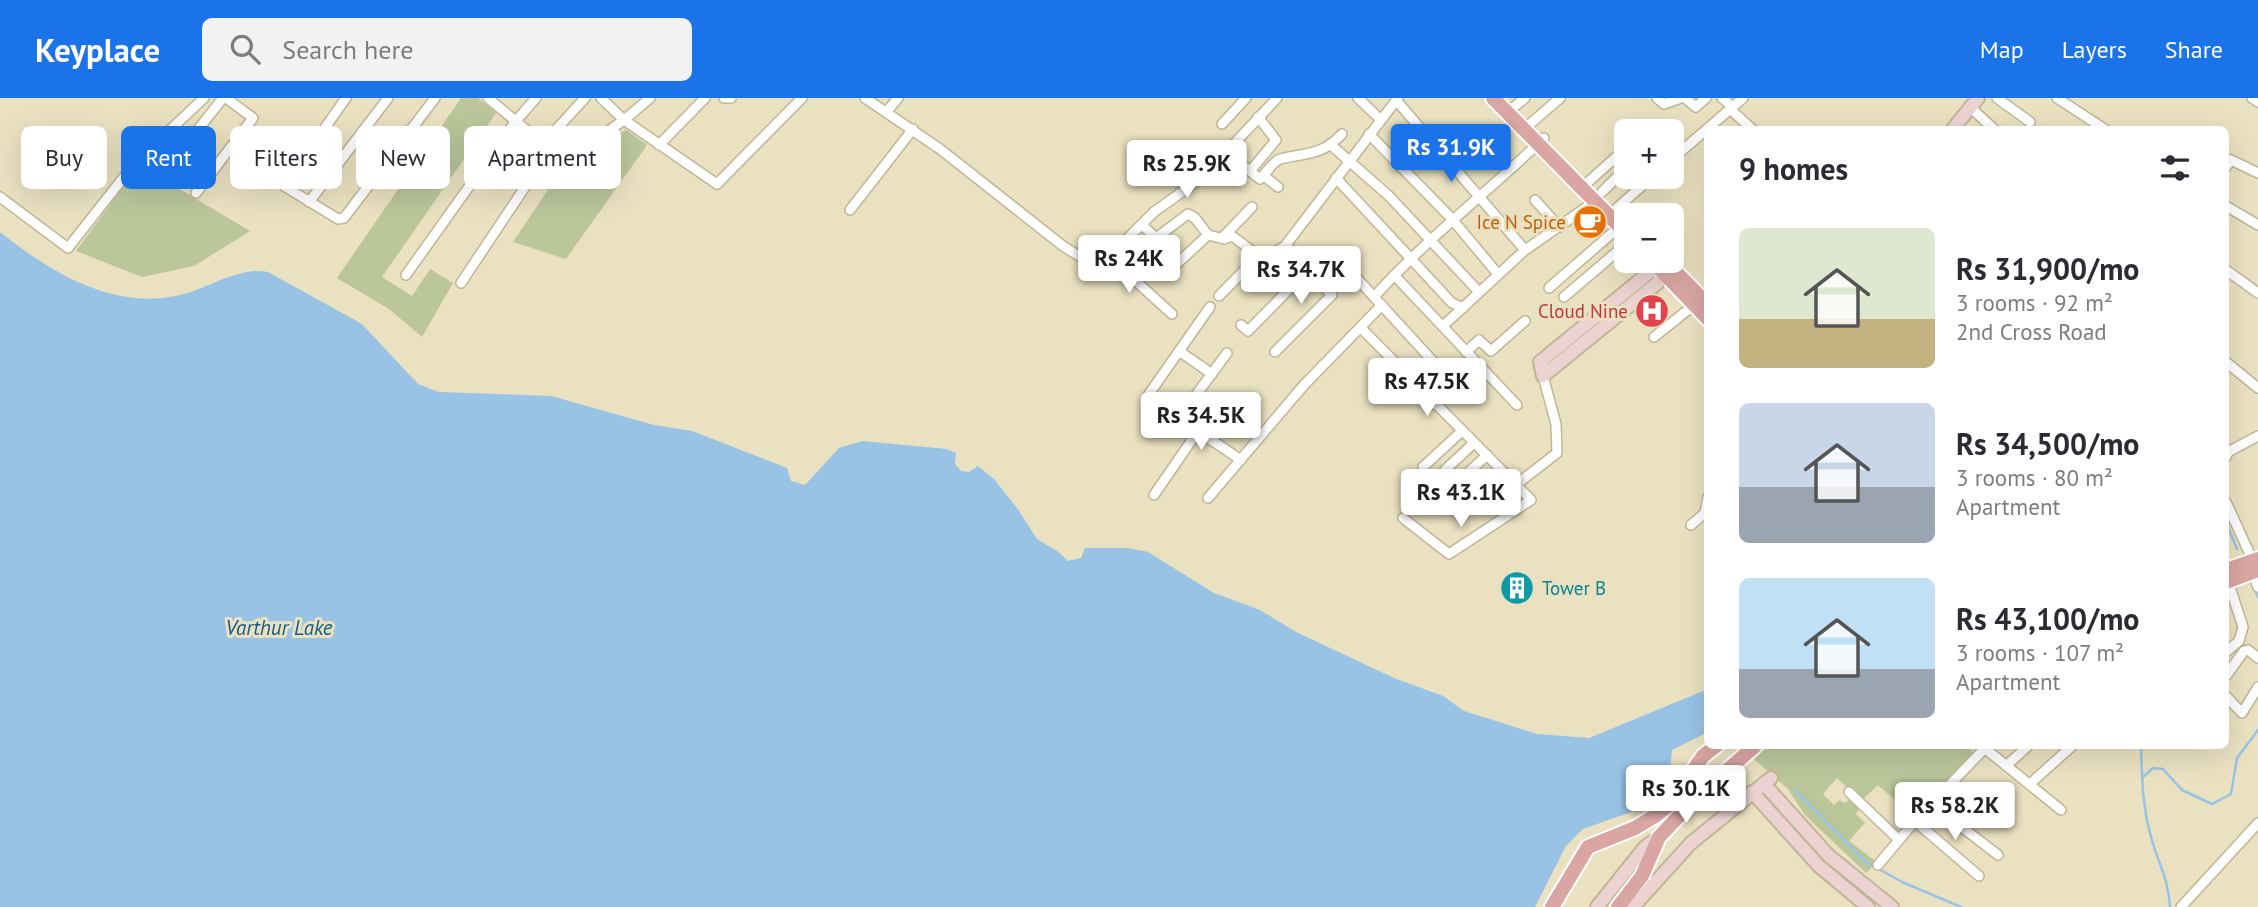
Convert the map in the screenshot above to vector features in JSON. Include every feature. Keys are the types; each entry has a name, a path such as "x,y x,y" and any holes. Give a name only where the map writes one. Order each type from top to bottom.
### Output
{"main road":[{"path":"1493,98 1541,141 1610,212"},
{"path":"1515,101 1541,141"},
{"path":"1580,179 1614,216"},
{"path":"1667,273 1701,305"},
{"path":"2229,577 2256,568"},
{"path":"1552,907 1588,848 1655,816 1671,803 1703,756 1712,749"},
{"path":"1618,907 1647,880 1659,837 1701,793 1752,749"}],"street":[{"path":"0,197 68,248 134,164 204,98"},
{"path":"196,193 253,118 225,98 202,126"},
{"path":"346,98 285,183 287,189 338,219 344,218 435,98"},
{"path":"309,202 388,98"},
{"path":"406,275 515,122 536,98"},
{"path":"563,126 585,98"},
{"path":"601,98 624,120 717,184 802,98"},
{"path":"616,126 650,98"},
{"path":"659,145 705,98"},
{"path":"724,98 731,98"},
{"path":"864,98 913,130 1087,261 1098,261 1142,226 1154,212 1203,176 1277,98"},
{"path":"887,111 898,98"},
{"path":"1222,124 1246,98"},
{"path":"1358,98 1381,120"},
{"path":"1530,124 1560,98"},
{"path":"1657,98 1664,104 1683,98 1696,107 1706,98"},
{"path":"1997,98 2030,122"},
{"path":"2057,98 2100,126"},
{"path":"2252,98 2258,102"},
{"path":"492,99 520,126"},
{"path":"1219,296 1258,256 1270,255 1286,243 1397,99 1525,250"},
{"path":"1731,100 1750,126"},
{"path":"1684,142 1731,100"},
{"path":"1705,126 1731,100"},
{"path":"1955,126 1974,103 1992,126"},
{"path":"1252,169 1276,140 1258,117"},
{"path":"1684,147 1704,127"},
{"path":"850,210 913,130"},
{"path":"1226,152 1257,178 1264,176 1279,159 1312,155 1331,145 1342,134"},
{"path":"1369,134 1452,219 1497,273"},
{"path":"1374,297 1452,219 1541,141"},
{"path":"1331,145 1349,159 1479,292"},
{"path":"1580,179 1614,156"},
{"path":"2229,163 2231,160 2258,173"},
{"path":"1264,176 1278,187"},
{"path":"1336,178 1452,303 1463,308"},
{"path":"1444,325 1497,273 1598,197 1614,180"},
{"path":"461,283 519,189"},
{"path":"1610,212 1634,189"},
{"path":"1610,212 1638,189"},
{"path":"1535,200 1559,227"},
{"path":"1222,239 1252,207"},
{"path":"2229,208 2258,225"},
{"path":"1142,226 1156,238 1188,214 1208,235 1222,239 1232,236 1258,256"},
{"path":"1169,271 1208,235"},
{"path":"1549,288 1614,235"},
{"path":"1286,243 1314,264 1353,274 1461,392"},
{"path":"1107,254 1172,314"},
{"path":"1564,297 1614,254"},
{"path":"1241,325 1248,331 1314,264"},
{"path":"1275,352 1332,295 1322,285 1330,268"},
{"path":"2229,272 2258,293"},
{"path":"1517,484 1557,453 1556,424 1543,376 1653,273"},
{"path":"1394,275 1517,405"},
{"path":"1209,498 1304,385 1382,305"},
{"path":"1654,337 1701,305"},
{"path":"1149,394 1210,307"},
{"path":"1466,352 1479,340 1492,351 1525,321"},
{"path":"1361,328 1531,500 1449,554 1403,518"},
{"path":"1179,351 1212,373"},
{"path":"1227,353 1179,418 1241,460"},
{"path":"2229,364 2258,388"},
{"path":"1434,404 1454,384"},
{"path":"1212,440 1237,402"},
{"path":"1423,467 1462,431"},
{"path":"1154,495 1198,432"},
{"path":"2229,452 2258,436"},
{"path":"1445,470 1474,443"},
{"path":"1453,487 1487,455"},
{"path":"2229,509 2256,568 2258,587"},
{"path":"1691,525 1704,514"},
{"path":"2229,649 2239,641 2243,627 2231,604"},
{"path":"2229,672 2244,651 2248,650 2258,658"},
{"path":"2229,699 2242,713 2258,687"},
{"path":"1878,865 1914,821 1981,749"},
{"path":"1986,749 2031,783 2061,810"},
{"path":"2007,765 2025,749"},
{"path":"2031,783 2069,749"},
{"path":"1633,907 1647,880 1767,781 1850,875 1892,907"},
{"path":"1752,792 1841,886 1868,907"},
{"path":"1849,792 1898,839"},
{"path":"1932,804 1997,855"},
{"path":"1914,821 1979,876"},
{"path":"2181,907 2258,823"},
{"path":"1597,907 1645,847 1659,837"},
{"path":"1841,886 1850,875"}],"green space":[{"path":"461,98 478,98 496,113 487,126 464,126 464,159 450,179 450,126 442,126"},
{"path":"626,130 647,145 621,182 621,132"},
{"path":"121,189 179,189 250,231 194,266 142,277 76,251"},
{"path":"398,189 443,189 382,277 412,296 430,269 453,283 422,337 389,309 337,278"},
{"path":"548,189 616,189 566,259 513,242"},
{"path":"1765,749 1971,749 1974,757 1913,816 1878,785 1861,801 1837,778 1823,794 1834,805 1839,800 1845,803 1850,799 1860,808 1856,814 1865,823 1849,841 1877,862 1866,873 1805,815 1788,789 1754,759"}],"water":[{"name":"Varthur Lake","path":"0,232 66,276 90,287 139,298 165,298 191,292 239,274 268,272 362,324 418,384 439,392 551,396 654,425 692,431 787,468 791,481 805,485 839,448 862,441 947,449 956,453 955,464 961,471 969,472 978,466 994,479 1037,539 1068,561 1081,558 1085,548 1128,548 1148,552 1214,593 1260,610 1296,632 1394,678 1443,696 1464,711 1537,734 1589,738 1704,691 1704,734 1672,750 1669,781 1661,793 1634,811 1583,829 1566,846 1535,907 0,907"}],"waterway":[{"path":"2229,529 2237,549"},
{"path":"2254,587 2258,597"},
{"path":"2142,778 2153,768 2163,769 2182,790 2212,804 2231,794 2237,758 2258,730"},
{"path":"2141,749 2145,811 2165,877 2170,907"},
{"path":"1795,790 1866,862 1902,882 1961,907"}],"place":[{"name":"Ice N Spice","path":"1590,222"},
{"name":"Cloud Nine","path":"1652,311"},
{"name":"Tower B","path":"1517,588"}]}
